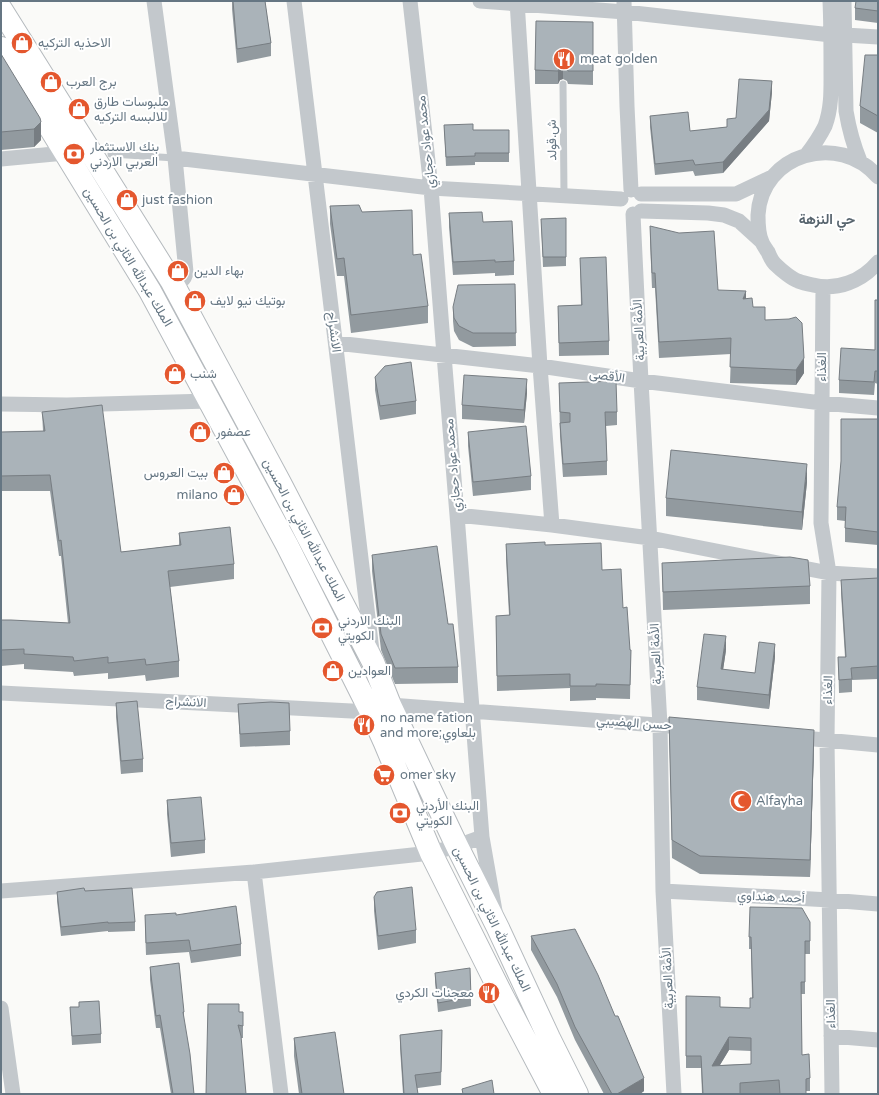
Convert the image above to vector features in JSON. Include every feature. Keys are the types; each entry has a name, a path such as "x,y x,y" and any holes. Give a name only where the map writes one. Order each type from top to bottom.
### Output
{"main road":[{"name":"الملك عبدالله الثاني بن الحسين","path":"1,9 86,147 172,282 280,482 373,662 385,743 431,853 503,998 554,1094"},
{"name":"الملك عبدالله الثاني بن الحسين","path":"1,48 150,291 287,545 457,846 577,1094"}],"street":[{"path":"154,1 175,158 186,272 184,279 180,282 172,282"},
{"name":"الانشراح","path":"294,1 373,662"},
{"name":"محمد عواد حجازي","path":"410,1 431,188 482,837 498,928"},
{"path":"480,1 624,6 838,35 878,38"},
{"path":"830,1 838,35 849,128 853,145 860,161"},
{"path":"807,154 825,125 830,109 838,35 844,1"},
{"path":"517,2 540,366 552,525"},
{"path":"624,6 631,194"},
{"path":"1,159 65,153 86,147"},
{"path":"175,158 431,188 564,196 631,194 736,194 772,177 788,163 794,160 807,154 825,152 843,154 860,161 872,170 878,177"},
{"path":"761,241 758,224 759,208 764,192 772,177"},
{"path":"631,194 643,197 644,204 637,212"},
{"path":"631,194 620,203 624,211 708,213 724,215 739,221 761,241 775,265 796,281 822,287 840,286 857,280 872,269 878,262"},
{"name":"الأمة العربية","path":"637,212 641,381 660,725 663,891 674,1094"},
{"name":"الغذاء","path":"822,287 821,523 829,573 828,740 832,1094"},
{"name":"الأقصى","path":"336,343 540,366 641,381 822,403 878,408"},
{"path":"1,404 67,405 209,401"},
{"path":"457,515 552,525 650,538 829,573 878,576"},
{"name":"الانشراح","path":"1,693 380,708"},
{"name":"حسن الهضيبي","path":"380,708 473,712 683,727"},
{"path":"782,736 878,745"},
{"path":"1,891 254,872 431,853 482,837"},
{"path":"254,872 281,1094"},
{"name":"أحمد هنداوي","path":"663,891 878,904"},
{"path":"1,1008 6,1078 12,1094"},
{"path":"831,1036 878,1040"}],"lane":[{"name":"ش.قولد","path":"563,84 564,196"},
{"path":"111,154 175,158"}],"building":[{"path":"233,1 265,1 271,43 237,49"},
{"path":"856,1 878,1 878,11 855,8"},
{"name":"meat golden","path":"536,21 593,22 593,71 568,71 567,68 563,66 560,66 558,71 535,70"},
{"path":"1,54 40,118 41,122 34,129 1,132"},
{"path":"865,55 878,55 878,116 860,106"},
{"path":"739,79 772,81 769,110 723,162 695,165 693,160 655,164 650,116 688,112 690,131 727,127 727,119 736,118"},
{"path":"473,124 473,130 509,130 509,153 475,153 475,156 446,157 444,125"},
{"path":"359,205 362,212 412,210 413,255 421,254 428,306 351,315 344,258 337,259 330,206"},
{"path":"482,212 483,222 512,221 514,261 495,262 495,260 453,262 449,213"},
{"path":"566,218 566,257 543,257 541,219"},
{"path":"650,226 679,233 714,231 718,290 746,291 743,299 752,298 753,307 765,307 765,320 789,319 796,317 802,323 804,358 796,370 730,367 731,338 659,342 655,273 652,273"},
{"path":"606,257 609,341 559,343 558,306 582,305 580,258"},
{"path":"515,284 516,333 473,333 459,326 454,318 453,307 458,285"},
{"path":"875,300 878,300 878,371 875,371 874,382 839,380 841,348 875,350"},
{"path":"411,362 416,401 380,406 375,377 385,366"},
{"path":"464,375 527,379 524,410 462,405"},
{"path":"616,381 617,412 605,412 607,461 563,464 560,423 570,422 570,413 560,412 559,383"},
{"path":"102,405 121,552 181,545 179,533 230,527 234,564 168,571 179,661 146,665 145,659 108,663 108,657 74,661 73,657 24,654 24,649 1,650 1,620 70,623 61,540 59,541 50,475 1,476 1,432 45,431 42,412"},
{"path":"841,419 878,419 878,532 845,528 846,507 837,507 841,461"},
{"path":"526,426 531,476 473,482 468,432"},
{"path":"671,450 807,464 802,512 666,498"},
{"path":"545,542 545,545 601,543 602,570 621,569 623,608 627,607 631,650 630,685 596,684 596,686 570,686 570,674 497,676 496,616 510,615 506,544"},
{"path":"437,546 448,624 453,624 458,667 395,668 381,634 372,555"},
{"path":"790,557 808,560 810,586 663,592 662,563"},
{"path":"878,578 878,666 851,668 852,679 839,680 838,657 846,657 841,580"},
{"path":"704,634 726,636 721,669 755,673 759,642 775,644 769,695 697,687"},
{"path":"137,701 143,759 121,761 116,703"},
{"path":"271,702 289,703 290,731 240,734 238,704"},
{"name":"Alfayha","path":"669,717 814,730 810,860 700,856 672,840"},
{"path":"201,797 205,840 171,843 167,800"},
{"path":"412,887 416,930 378,936 374,897 377,892"},
{"path":"84,888 85,891 132,888 135,922 108,922 61,927 57,892"},
{"path":"236,906 241,944 191,951 189,940 146,943 145,915 176,913 176,915"},
{"path":"750,907 802,908 810,922 810,941 805,941 805,982 801,982 802,1055 809,1054 810,1078 806,1079 806,1094 780,1094 779,1080 740,1083 740,1094 703,1094 701,1056 686,1056 686,996 720,997 720,1007 750,1008 750,998 753,998 751,937 749,937","holes":["729,1037 751,1038 751,1064 712,1066"]},
{"path":"575,929 598,975 615,1016 618,1016 644,1078 617,1094 612,1094 575,1027 557,984 531,936"},
{"path":"179,963 183,1012 190,1054 194,1094 173,1094 160,1015 156,1016 150,967"},
{"path":"470,968 471,997 438,1003 435,973"},
{"path":"99,1001 101,1034 72,1036 70,1007 79,1007 79,1002"},
{"path":"208,1004 239,1004 239,1012 243,1012 243,1026 238,1025 241,1036 246,1094 206,1094"},
{"path":"442,1030 441,1072 415,1075 418,1094 404,1094 400,1035"},
{"path":"335,1032 344,1094 302,1094 294,1038"},
{"path":"492,1080 494,1094 463,1094 462,1089"}],"place":[{"name":"الاحذيه التركيه","path":"22,43"},
{"name":"meat golden","path":"564,59"},
{"name":"برج العرب","path":"51,82"},
{"name":"ملبوسات طارق للالبسه التركيه","path":"79,109"},
{"name":"بنك الاستثمار العربي الاردني","path":"74,154"},
{"name":"just fashion","path":"127,200"},
{"name":"بهاء الدين","path":"178,271"},
{"name":"بوتيك نيو لايف","path":"195,301"},
{"name":"شنب","path":"175,374"},
{"name":"عصفور","path":"200,432"},
{"name":"بيت العروس","path":"224,473"},
{"name":"milano","path":"234,495"},
{"name":"البنك الاردني الكويتي","path":"322,628"},
{"name":"العوادين","path":"333,671"},
{"name":"no name fation and more;بلعاوي","path":"364,725"},
{"name":"omer sky","path":"384,775"},
{"name":"Alfayha","path":"741,801"},
{"name":"البنك الأردني الكويتي","path":"400,813"},
{"name":"معجنات الكردي","path":"489,993"}],"district":[{"name":"حي النزهة","path":"827,219"}]}
